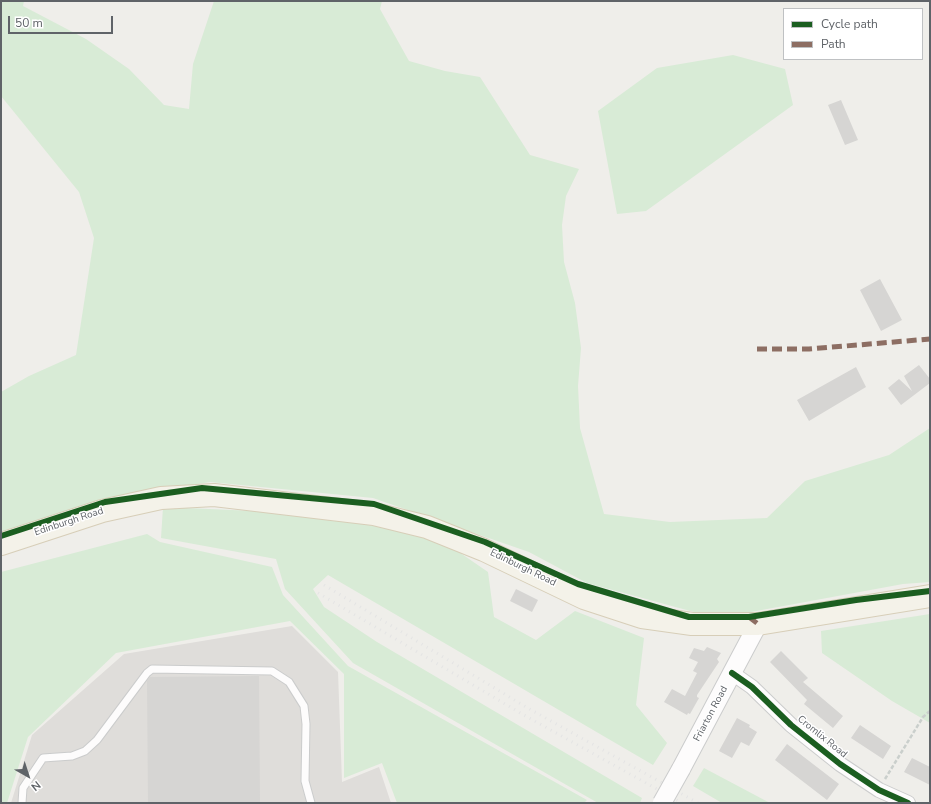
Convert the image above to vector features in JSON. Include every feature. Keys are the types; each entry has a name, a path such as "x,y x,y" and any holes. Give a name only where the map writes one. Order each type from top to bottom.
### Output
{"main road":[{"name":"Edinburgh Road","path":"1,544 102,511 161,498 214,495 374,514 428,527 484,550 584,598 642,616 692,624 758,624 930,596"}],"street":[{"name":"Friarton Road","path":"662,803 758,624"},
{"name":"Cromlix Road","path":"732,673 752,687 791,724 840,764 879,790 908,803"}],"lane":[{"path":"22,803 23,788 43,758 72,756 85,751 97,740 147,673 152,670 272,671 289,682 304,706 306,724 305,781 311,803"}],"path":[{"path":"879,790 923,717 930,711"}],"shaded area":[{"path":"292,626 338,672 342,782 379,767 391,803 11,803 32,735 124,654"}],"green space":[{"path":"1,1 24,1 23,6 86,39 129,69 164,105 189,109 193,64 214,1 382,1 380,9 409,61 445,71 480,77 530,155 579,169 566,196 562,225 564,262 575,303 581,348 578,386 580,428 604,514 670,522 767,518 805,481 889,455 930,428 930,582 903,584 740,614 694,612 587,583 529,552 373,498 210,482 102,500 1,533 1,392 29,376 76,355 94,238 79,192 1,96"},
{"path":"733,55 785,69 793,105 646,211 617,214 598,111 657,68"},
{"path":"163,507 301,513 437,537 488,572 494,617 536,640 575,611 644,638 636,705 667,743 653,765 328,575 313,589 324,607 377,642 642,798 640,803 598,803 353,663 285,589 276,559 161,538"},
{"path":"147,534 160,542 272,567 283,595 348,666 587,800 584,803 397,803 382,763 344,778 344,674 290,621 116,653 28,737 7,803 1,803 1,572"},
{"path":"930,614 930,723 892,701 822,653 821,631"},
{"path":"704,768 770,803 722,803 693,786"}],"building":[{"path":"841,100 858,140 845,145 828,105"},
{"path":"880,279 902,320 881,331 860,290"},
{"path":"919,365 930,379 930,383 901,405 888,388 899,379 912,391 904,376"},
{"path":"856,367 866,387 809,421 797,400"},
{"path":"516,589 538,600 532,612 510,601"},
{"path":"707,647 721,653 717,659 719,662 697,695 699,698 690,714 688,713 687,715 664,702 672,689 685,696 697,673 693,671 698,662 689,658 694,648 704,651"},
{"path":"781,651 808,678 803,682 843,716 833,728 804,704 807,700 770,662"},
{"path":"259,676 260,803 148,803 147,681 150,677"},
{"path":"737,718 750,725 749,727 757,732 749,746 741,742 732,758 719,751"},
{"path":"860,725 891,746 883,759 851,738"},
{"path":"787,744 839,784 827,800 775,760"},
{"path":"912,758 930,767 930,785 904,772"}],"railway":[{"path":"324,585 526,707 698,803"},
{"path":"318,593 522,714 682,803"}],"marked path":[{"path":"757,349 809,349 930,339"},
{"path":"749,617 758,624"}],"cycle path":[{"path":"1,536 105,502 202,488 374,504 485,542 578,584 689,617 749,617 856,600 930,591"},
{"path":"732,673 752,687 791,725 840,764 879,790 908,803"}]}
